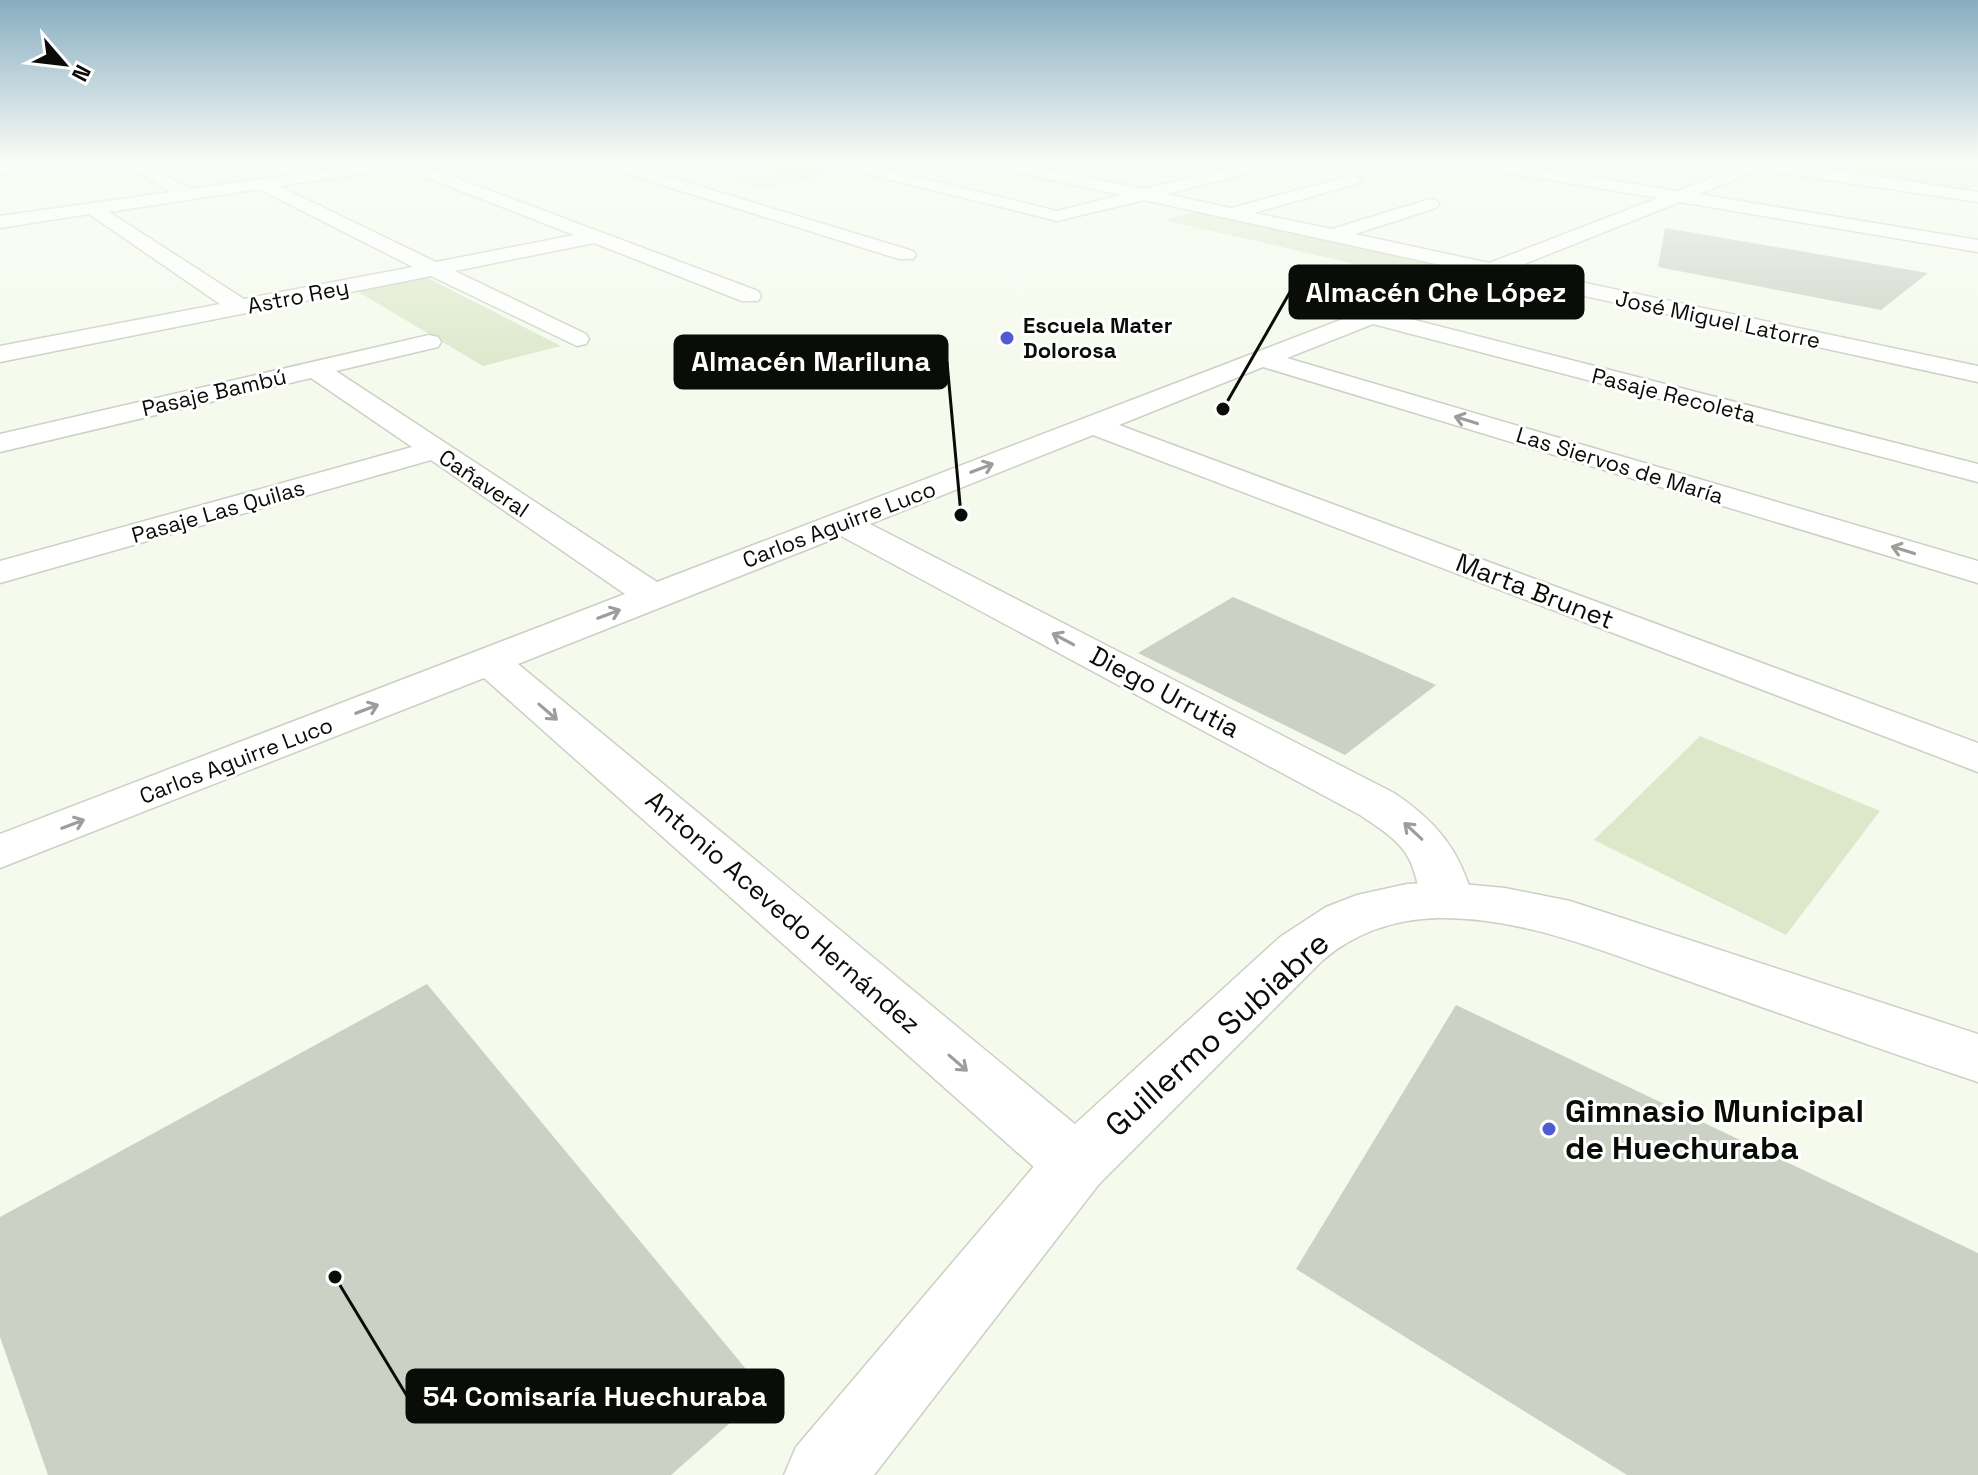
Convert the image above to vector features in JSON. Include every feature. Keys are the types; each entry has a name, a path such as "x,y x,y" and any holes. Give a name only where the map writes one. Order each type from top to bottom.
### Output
{"street":[{"path":"124,230 240,307"},
{"path":"354,230 577,339"},
{"path":"578,230 750,296"},
{"path":"824,230 906,255"},
{"name":"José Miguel Latorre","path":"1306,230 1978,374"},
{"path":"1331,235 1348,230"},
{"name":"Carlos Aguirre Luco","path":"0,852 1592,230"},
{"path":"1881,230 1978,246"},
{"name":"Astro Rey","path":"2,351 596,237"},
{"name":"Pasaje Recoleta","path":"1371,316 1978,473"},
{"name":"Pasaje Bambú","path":"0,443 429,342"},
{"name":"Las Siervos de María","path":"1262,359 1978,572"},
{"name":"Cañaveral","path":"315,369 653,596"},
{"name":"Marta Brunet","path":"1092,425 1978,758"},
{"name":"Pasaje Las Quilas","path":"0,572 435,450"},
{"name":"Diego Urrutia","path":"842,523 1377,804 1405,823 1428,845 1440,866 1447,899"},
{"name":"Antonio Acevedo Hernández","path":"489,661 1076,1164"},
{"name":"Guillermo Subiabre","path":"824,1475 1076,1164 1316,937 1351,918 1383,907 1447,899 1522,907 1570,920 1978,1058"}],"green space":[{"path":"1207,230 1276,230 1463,271 1434,282"},
{"path":"424,276 561,346 483,366 355,290"},
{"path":"1700,736 1880,811 1786,935 1594,840"}],"building":[{"path":"1665,230 1676,230 1928,273 1881,310 1658,267"},
{"path":"1233,597 1436,685 1345,755 1138,653"},
{"path":"427,984 765,1392 671,1475 48,1475 0,1337 0,1217"},
{"name":"Gimnasio Municipal de Huechuraba","path":"1456,1005 1978,1253 1978,1475 1627,1475 1296,1269"}],"place":[{"name":"Escuela Mater Dolorosa","path":"1007,338"},
{"name":"Almacén Che López","path":"1223,409"},
{"name":"Almacén Mariluna","path":"961,515"},
{"name":"Gimnasio Municipal de Huechuraba","path":"1549,1129"},
{"name":"54 Comisaría Huechuraba","path":"335,1277"}]}
